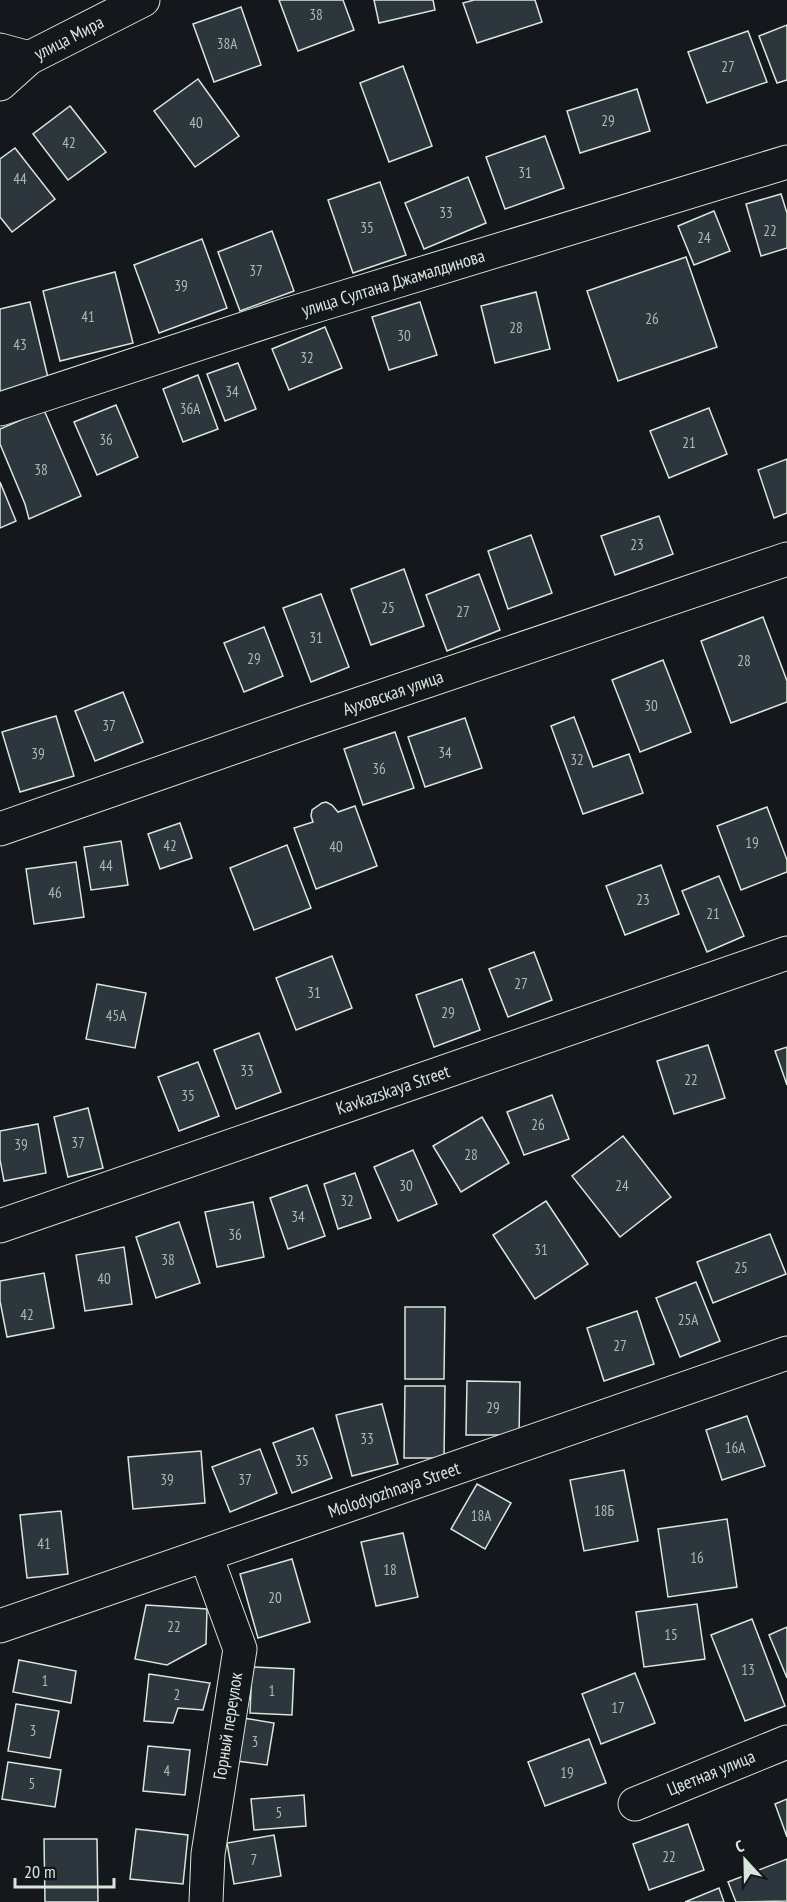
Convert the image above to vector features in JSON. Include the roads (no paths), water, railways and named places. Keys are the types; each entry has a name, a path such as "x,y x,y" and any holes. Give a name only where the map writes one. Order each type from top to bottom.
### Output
{"street":[{"name":"улица Мира","path":"0,84 14,54 143,0"},
{"name":"улица Султана Джамалдинова","path":"0,409 290,314 787,162"},
{"name":"Ауховская улица","path":"0,830 309,721 787,560"},
{"name":"Kavkazskaya Street","path":"0,1226 787,953"},
{"name":"Molodyozhnaya Street","path":"0,1626 787,1353"},
{"name":"Горный переулок","path":"206,1556 240,1649 208,1854 206,1902"},
{"name":"Цветная улица","path":"634,1804 787,1743"}]}
